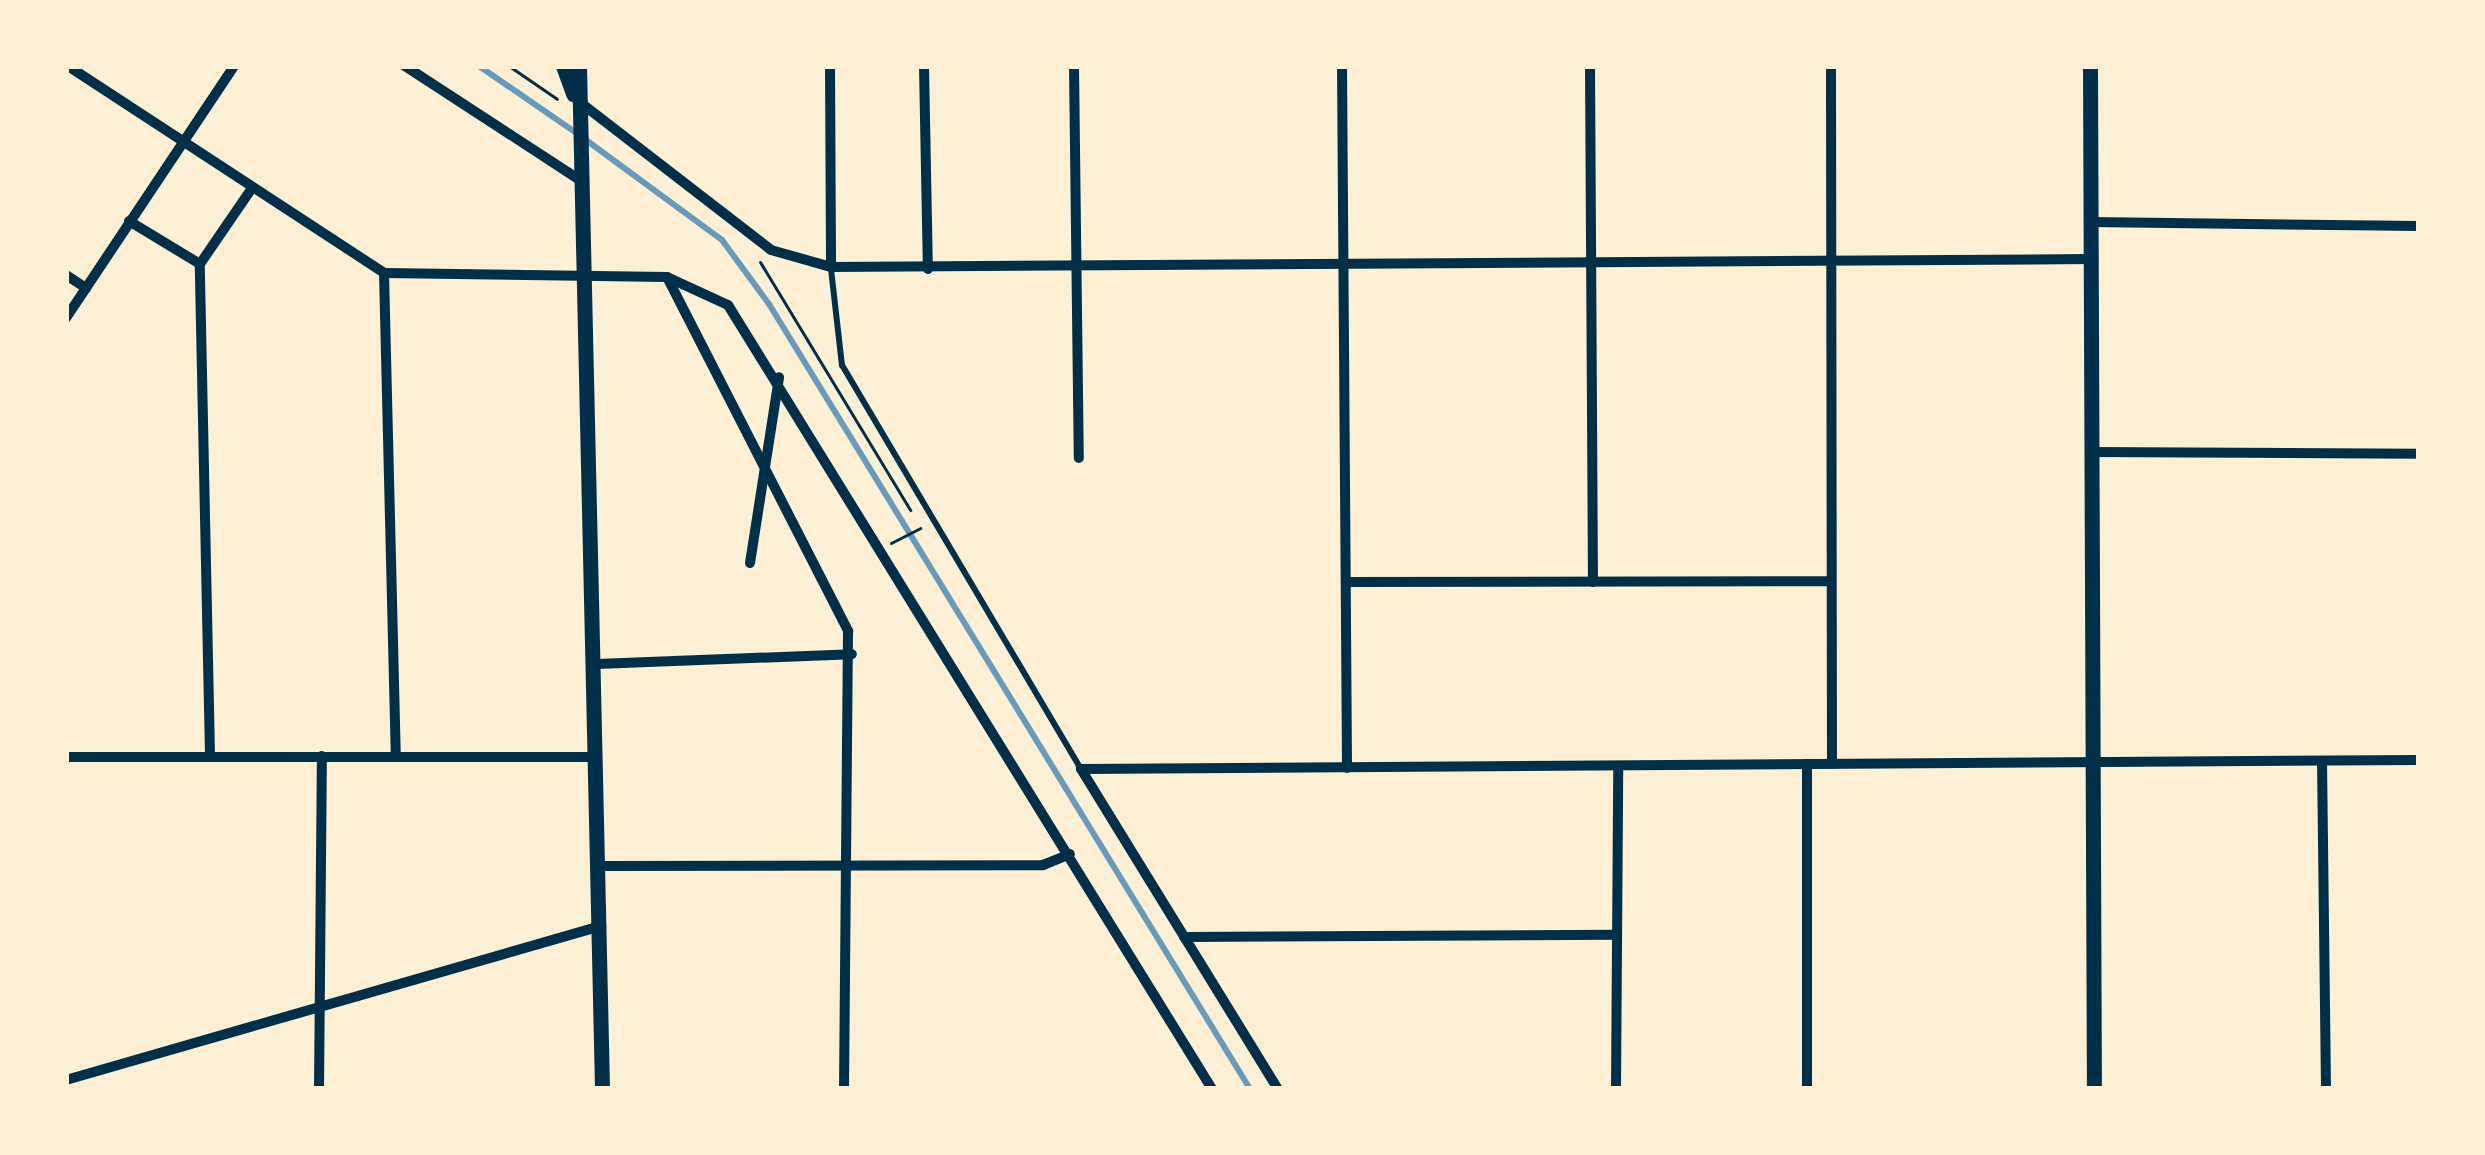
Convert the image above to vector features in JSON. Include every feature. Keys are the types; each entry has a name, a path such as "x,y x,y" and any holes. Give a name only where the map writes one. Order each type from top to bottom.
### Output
{"main road":[{"path":"563,66 572,103 577,178 597,664 602,1089"},
{"path":"572,103 579,66"},
{"path":"2090,66 2094,1089"}],"street":[{"path":"68,66 384,273 667,277 728,305 779,376 1212,1089"},
{"path":"66,318 234,66"},
{"path":"405,66 577,178"},
{"path":"830,66 831,267"},
{"path":"924,66 928,269"},
{"path":"1074,66 1079,458"},
{"path":"1342,66 1347,768"},
{"path":"1590,66 1593,582"},
{"path":"1831,66 1832,764"},
{"path":"572,103 771,250 831,267 2091,259"},
{"path":"210,755 200,264 252,188"},
{"path":"129,221 200,264"},
{"path":"2090,222 2419,226"},
{"path":"384,273 396,756"},
{"path":"66,275 86,288"},
{"path":"667,277 853,654 844,1089"},
{"path":"750,563 779,376"},
{"path":"2091,452 2419,454"},
{"path":"1346,582 1831,581"},
{"path":"597,664 853,654"},
{"path":"319,1089 322,756"},
{"path":"66,757 600,757"},
{"path":"1081,770 2419,760"},
{"path":"2322,761 2326,1089"},
{"path":"1807,764 1807,1089"},
{"path":"1616,1089 1618,766"},
{"path":"1081,770 1278,1089"},
{"path":"602,866 1043,865 1070,854"},
{"path":"66,1081 601,926"},
{"path":"1184,937 1617,935"}],"lane":[{"path":"831,267 842,364 1081,770"}],"path":[{"path":"509,66 572,103"},
{"path":"750,250 936,545"},
{"path":"901,539 918,529"}],"waterway":[{"path":"479,66 575,132"},
{"path":"586,140 722,240 769,304 1250,1089"}]}
